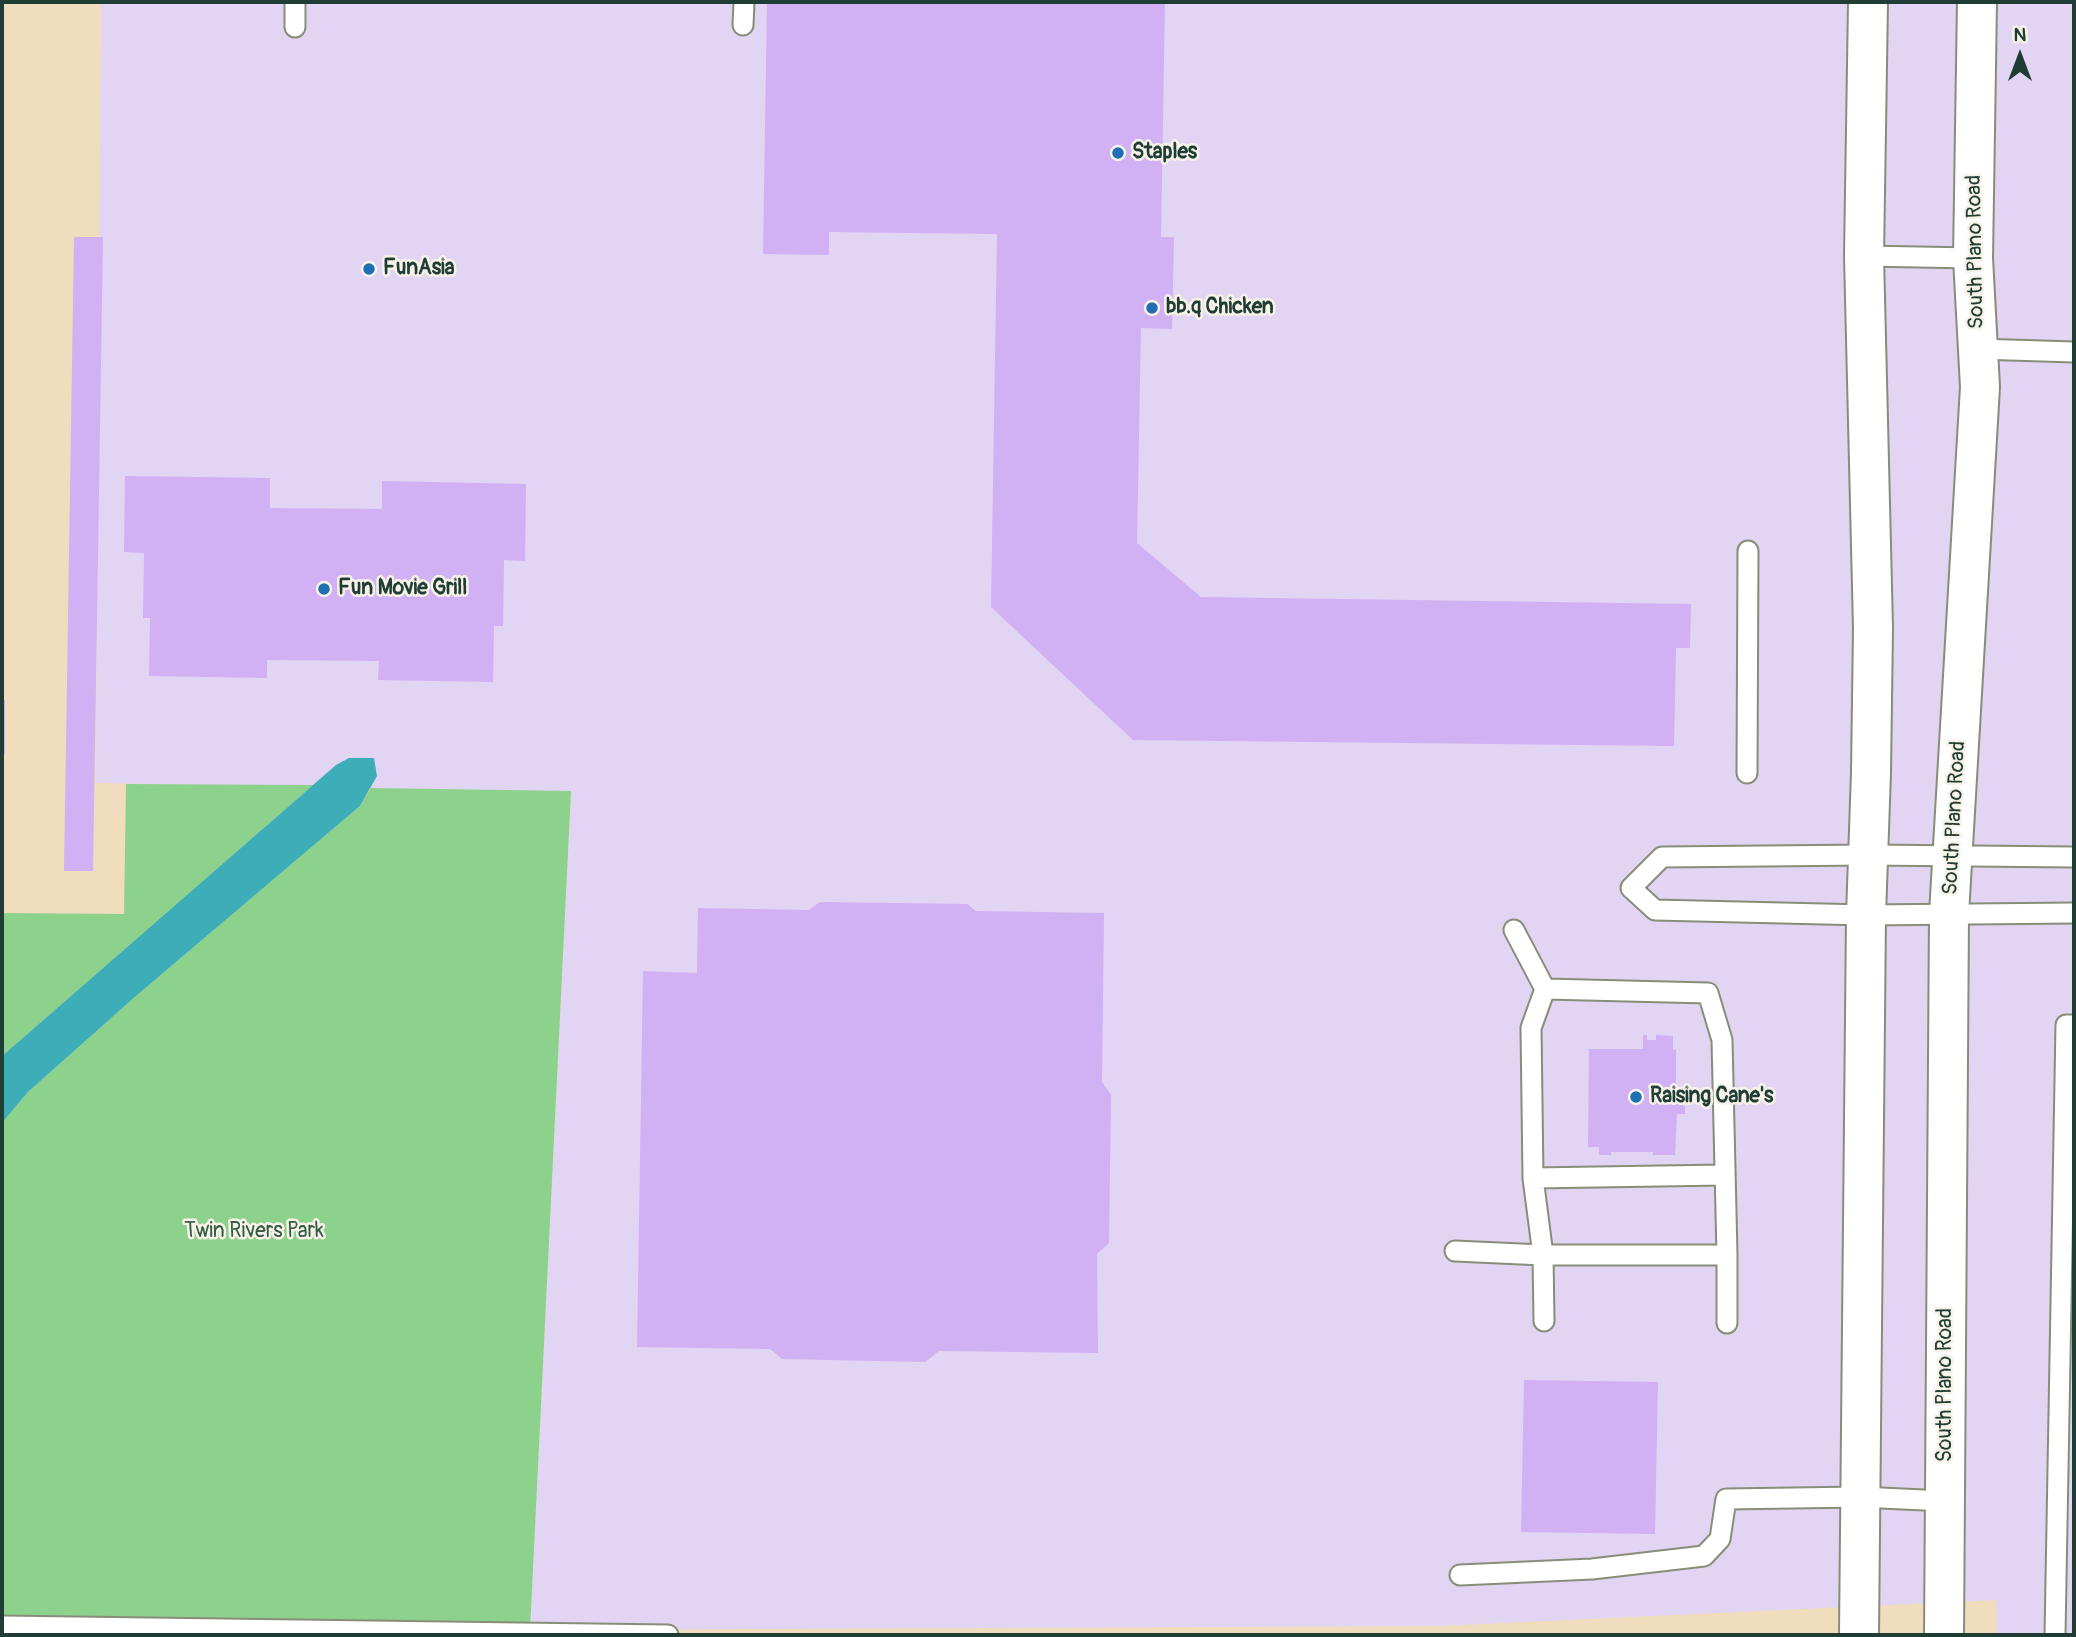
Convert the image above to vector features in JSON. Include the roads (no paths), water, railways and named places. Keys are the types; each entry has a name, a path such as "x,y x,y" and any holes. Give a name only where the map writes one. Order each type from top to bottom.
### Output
{"main road":[{"path":"1859,1635 1866,915 1872,628 1864,256 1868,2"},
{"name":"South Plano Road","path":"1944,1635 1949,914 1980,387 1973,258 1977,2"}],"lane":[{"path":"295,2 295,27"},
{"path":"743,25 744,2"},
{"path":"1864,256 1973,258"},
{"path":"1978,349 2074,352"},
{"path":"1747,773 1748,551"},
{"path":"2074,857 1662,857 1631,888 1655,910 1866,915 2074,913"},
{"path":"1514,930 1545,989 1531,1028 1533,1178 1543,1255 1544,1321"},
{"path":"1545,989 1708,993 1722,1040 1727,1323"},
{"path":"2055,1635 2066,1498 2066,1025 2074,1025"},
{"path":"1533,1178 1724,1175"},
{"path":"1455,1251 1543,1255 1727,1255"},
{"path":"1460,1575 1592,1569 1703,1556 1720,1539 1726,1499 1860,1497 1945,1501"},
{"path":"2,1626 668,1635"}],"water":[{"path":"349,758 374,758 377,776 360,806 136,996 28,1092 2,1123 2,1056 336,765"}],"place":[{"name":"Staples","path":"1118,153"},
{"name":"FunAsia","path":"369,269"},
{"name":"bb.q Chicken","path":"1152,308"},
{"name":"Fun Movie Grill","path":"324,589"},
{"name":"Raising Cane's","path":"1636,1097"}],"park label":[{"name":"Twin Rivers Park","path":"254,1232"}]}
